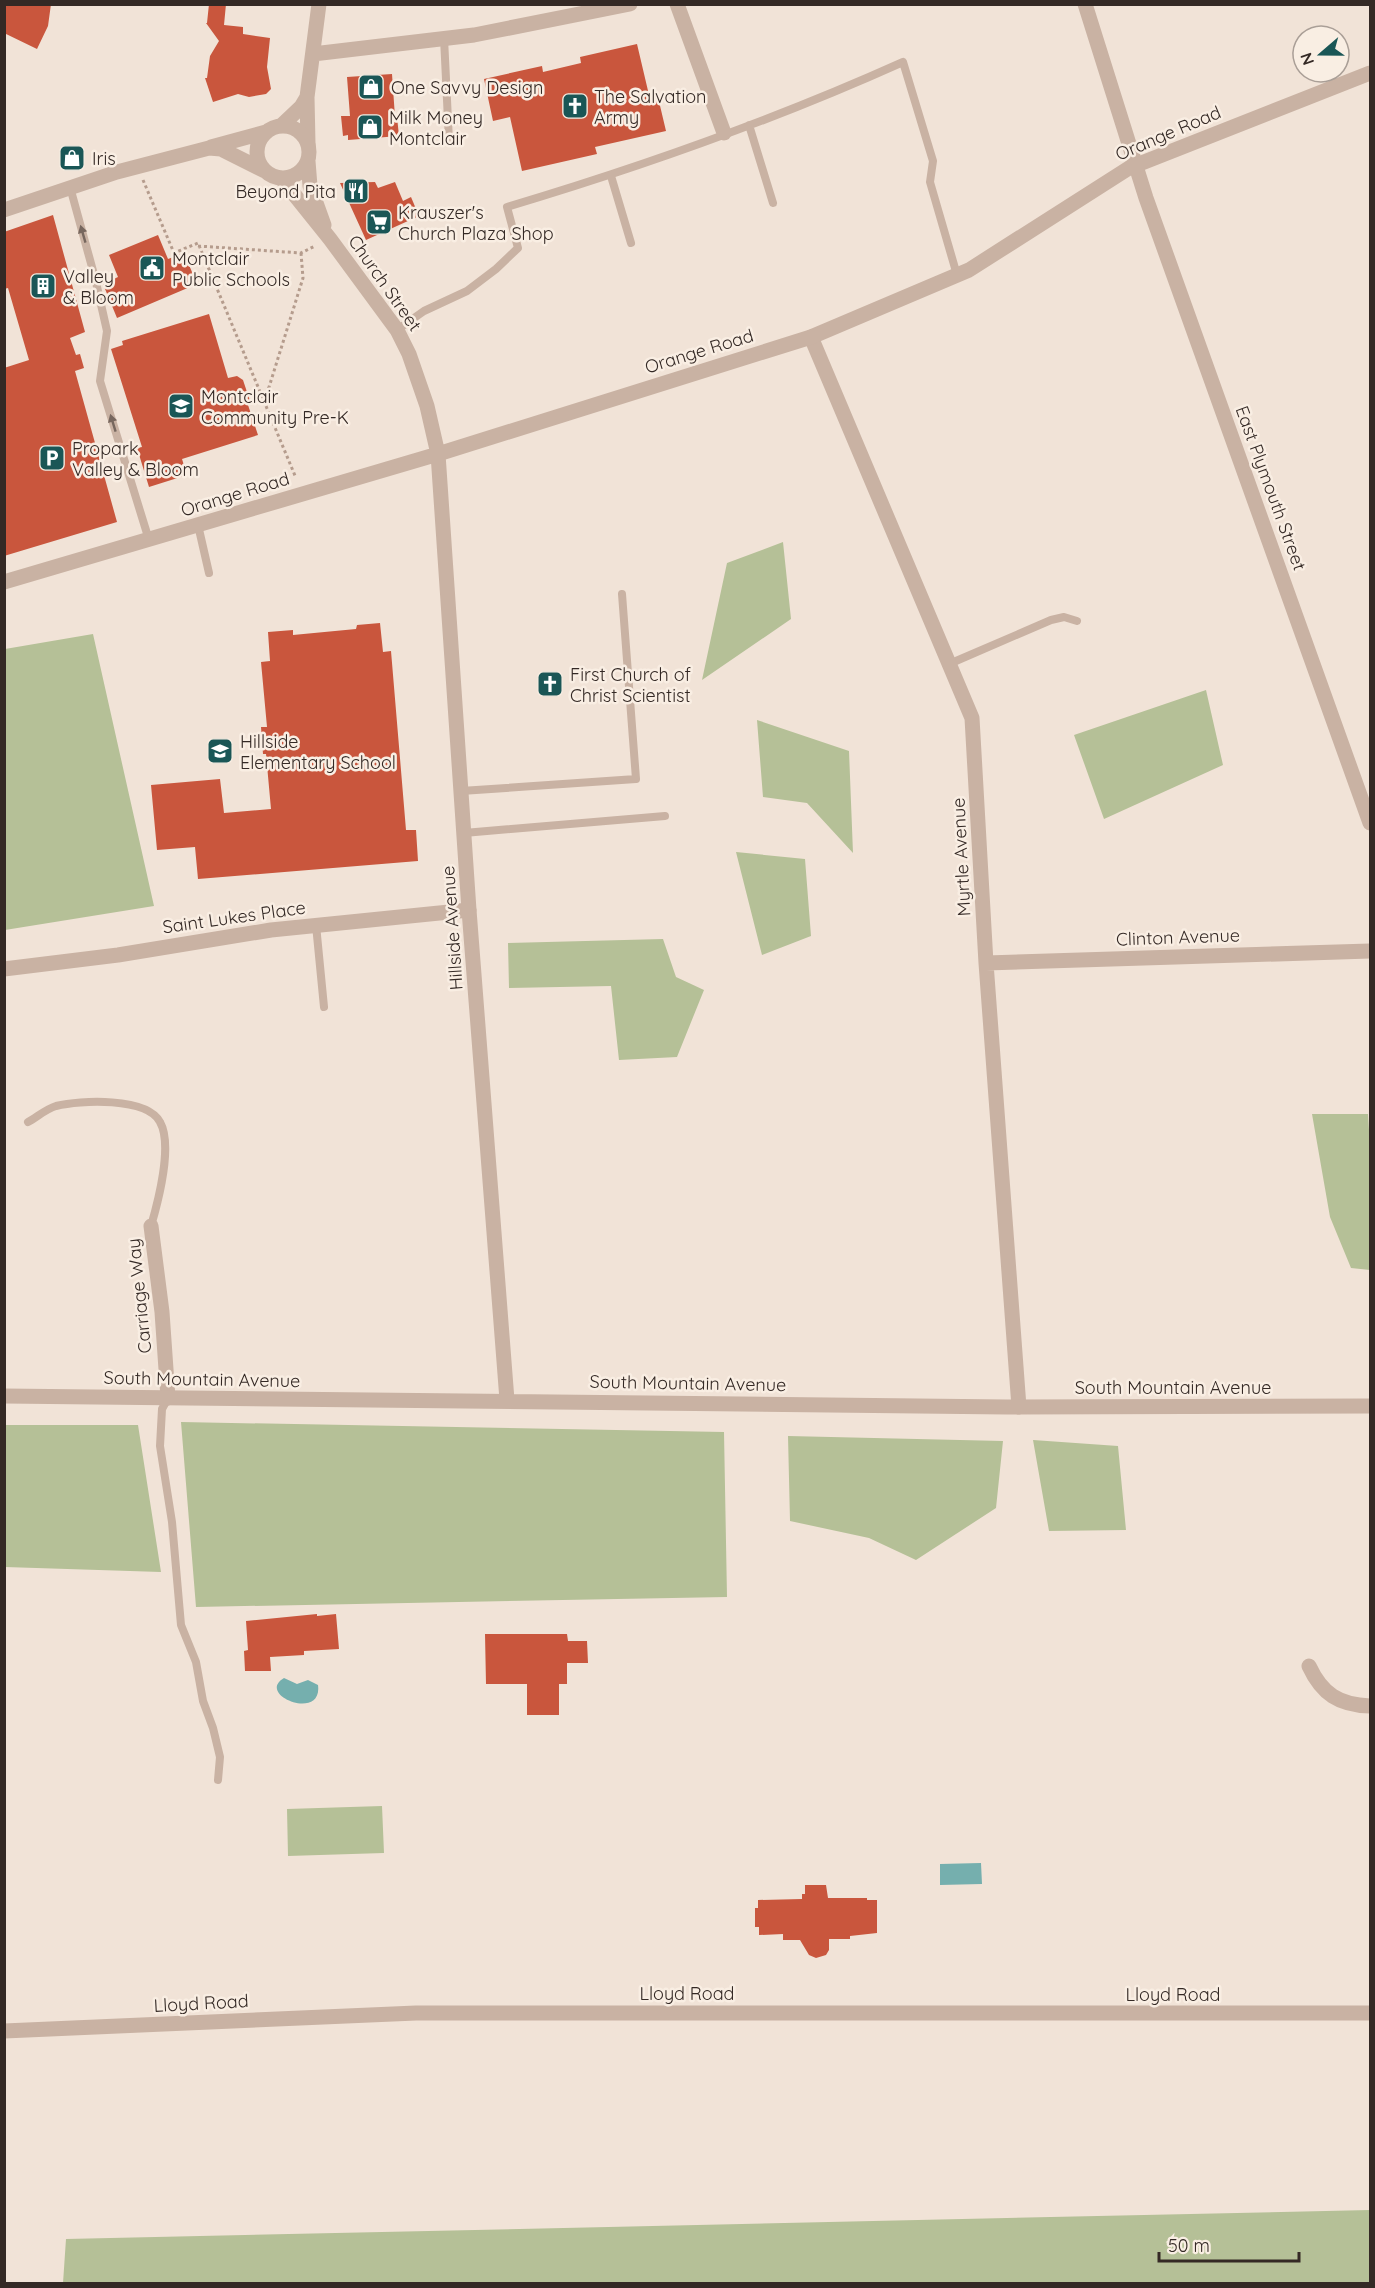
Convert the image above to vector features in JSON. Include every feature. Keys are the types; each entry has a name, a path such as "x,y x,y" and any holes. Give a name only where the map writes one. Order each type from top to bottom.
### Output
{"street":[{"path":"199,150 221,149 281,178 297,174 308,161 307,97 320,4"},
{"path":"314,54 444,38 572,10 630,4"},
{"path":"677,4 724,134"},
{"name":"East Plymouth Street","path":"1084,4 1135,165 1371,823"},
{"name":"Orange Road","path":"4,582 438,454 811,337 969,270 1135,165 1371,73"},
{"path":"4,210 137,166 266,132 282,125 301,107 307,97"},
{"path":"282,125 298,130 308,144"},
{"path":"265,171 257,156 260,139 266,132"},
{"name":"Church Street","path":"308,161 310,186 330,238"},
{"name":"Church Street","path":"281,178 330,238 397,330 409,354 427,406 438,454"},
{"name":"Myrtle Avenue","path":"811,337 972,717 986,963 1019,1407"},
{"name":"Hillside Avenue","path":"438,454 469,910 507,1400"},
{"name":"Saint Lukes Place","path":"4,969 118,955 271,930 469,910"},
{"name":"Clinton Avenue","path":"986,963 1371,951"},
{"name":"Carriage Way","path":"151,1226 162,1311 168,1398"},
{"name":"South Mountain Avenue","path":"4,1396 1019,1407 1371,1406"},
{"path":"1309,1666 1317,1682 1333,1697 1356,1706 1371,1706"},
{"name":"Lloyd Road","path":"4,2031 416,2013 1371,2013"}],"lane":[{"path":"444,38 449,141"},
{"path":"397,330 424,311 467,291 518,248 507,207 611,176 749,126 838,91 903,62 933,160 930,182 957,275"},
{"path":"749,126 773,203"},
{"path":"611,176 631,243"},
{"path":"70,187 107,331 100,381 149,540"},
{"path":"198,525 210,573"},
{"path":"461,791 636,778 622,594"},
{"path":"950,664 1051,620 1064,617 1077,621"},
{"path":"464,833 665,816"},
{"path":"316,925 324,1007"},
{"path":"28,1122 53,1107 77,1102 108,1102 144,1108 154,1115 161,1123 164,1134 164,1173 161,1193 151,1226"},
{"path":"168,1398 162,1409 160,1446 172,1522 181,1625 195,1662 203,1701 220,1757 218,1780"}],"path":[{"path":"137,166 174,253 198,243 198,246 301,253 330,238"},
{"path":"198,246 302,494"},
{"path":"264,401 303,278 301,253"}],"green space":[{"path":"783,542 791,619 702,680 727,563"},
{"path":"93,634 154,906 5,930 5,649"},
{"path":"1206,690 1223,765 1104,819 1074,735"},
{"path":"757,720 849,751 853,853 807,803 763,797"},
{"path":"736,852 805,859 811,936 762,955"},
{"path":"663,939 676,977 704,990 677,1057 619,1060 611,986 509,988 508,943"},
{"path":"1312,1114 1368,1114 1370,1270 1351,1268 1330,1217"},
{"path":"181,1422 724,1432 727,1597 196,1607"},
{"path":"5,1425 138,1425 161,1572 5,1567"},
{"path":"788,1436 1003,1441 996,1508 916,1560 869,1538 790,1521"},
{"path":"1033,1440 1118,1446 1126,1530 1049,1531"},
{"path":"382,1806 384,1853 288,1856 287,1809"},
{"path":"1370,2210 1370,2283 63,2283 66,2239"}],"water":[{"path":"284,1678 297,1684 308,1680 318,1685 317,1696 311,1702 302,1704 292,1702 278,1691 277,1685"},
{"path":"981,1863 982,1884 940,1885 940,1864"}],"building":[{"path":"4,4 51,4 48,26 37,49 4,33"},
{"path":"209,4 226,4 224,25 243,27 243,34 270,38 267,67 271,89 266,94 249,97 238,94 213,102 205,78 207,78 210,56 219,41 206,23"},
{"name":"The Salvation Army","path":"637,44 649,95 657,93 666,131 595,147 597,154 522,171 510,117 493,121 484,79 542,66 543,72 581,63 580,57"},
{"path":"392,74 395,117 397,117 399,136 348,140 348,135 343,136 341,116 350,116 347,77"},
{"path":"375,182 378,188 395,182 403,201 411,197 419,216 366,240 340,183"},
{"name":"Propark Valley & Bloom","path":"53,215 85,332 70,338 76,355 80,354 84,368 75,371 117,522 4,556 4,368 29,360 8,288 4,289 4,232"},
{"name":"Montclair Public Schools","path":"158,235 168,259 184,253 197,284 117,318 103,284 118,277 109,255"},
{"path":"209,314 228,378 237,376 243,380 258,435 182,459 187,475 149,487 137,448 142,447 111,349 123,345 122,341"},
{"path":"380,623 383,652 391,651 406,830 416,830 418,861 198,879 195,847 157,850 151,785 220,779 224,813 271,809 261,727 267,727 261,662 270,661 268,632 293,630 293,635 356,629 357,625"},
{"path":"317,1614 317,1616 336,1614 339,1649 304,1651 304,1655 270,1657 271,1671 245,1671 244,1651 248,1650 246,1621"},
{"path":"485,1634 567,1634 568,1641 587,1641 588,1663 567,1663 567,1684 559,1684 559,1715 527,1715 527,1684 486,1684"},
{"path":"805,1885 826,1885 828,1898 877,1900 877,1933 850,1936 850,1939 829,1939 829,1950 826,1955 816,1958 809,1955 800,1940 783,1940 783,1934 759,1935 759,1927 755,1927 755,1908 758,1908 758,1900 802,1899 802,1894 805,1894"}],"place":[{"name":"One Savvy Design","path":"371,87"},
{"name":"The Salvation Army","path":"575,106"},
{"name":"Milk Money Montclair","path":"370,127"},
{"name":"Iris","path":"72,158"},
{"name":"Beyond Pita","path":"356,191"},
{"name":"Krauszer's Church Plaza Shop","path":"379,222"},
{"name":"Montclair Public Schools","path":"152,268"},
{"name":"Valley & Bloom","path":"43,286"},
{"name":"Montclair Community Pre-K","path":"181,406"},
{"name":"Propark Valley & Bloom","path":"52,458"},
{"name":"First Church of Christ Scientist","path":"550,684"},
{"name":"Hillside Elementary School","path":"220,751"}]}
